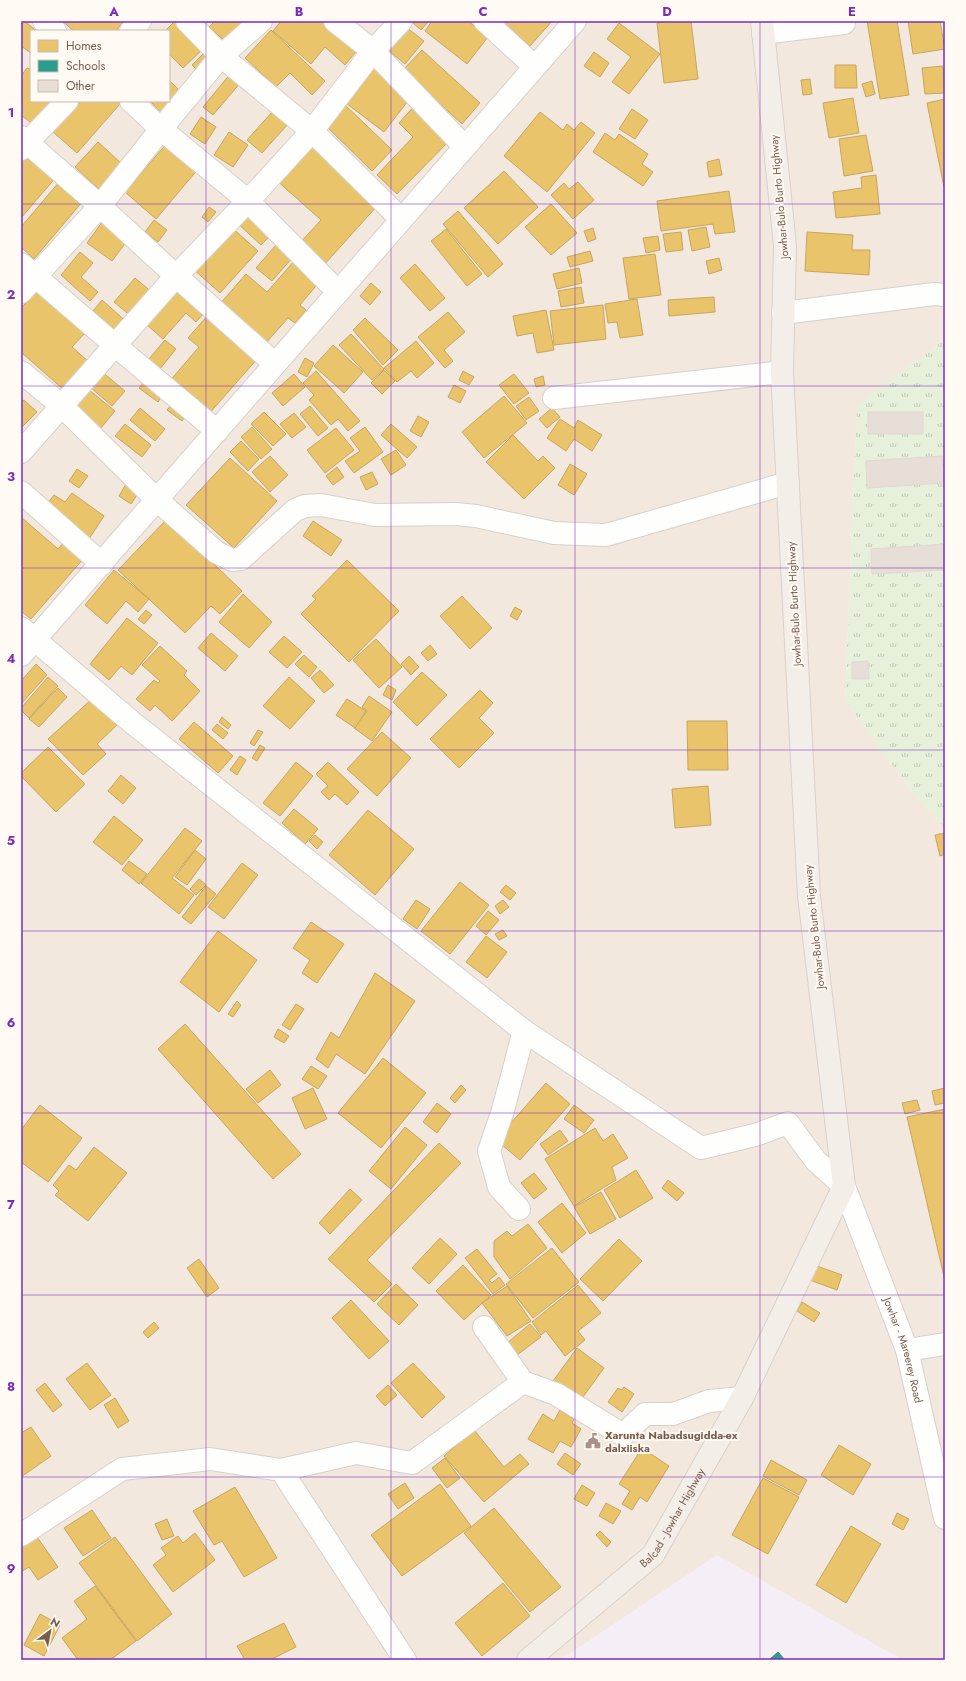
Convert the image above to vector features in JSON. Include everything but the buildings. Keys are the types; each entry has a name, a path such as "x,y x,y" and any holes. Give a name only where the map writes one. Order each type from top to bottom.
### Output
{"main road":[{"name":"Jowhar-Bulo Burto Highway","path":"763,27 785,246 782,372 809,896 844,1186"},
{"name":"Balcad - Jowhar Highway","path":"528,1660 653,1555 742,1398 844,1186"}],"street":[{"path":"44,21 54,30"},
{"path":"132,30 140,21"},
{"path":"187,21 221,56 312,131 401,219"},
{"path":"217,431 116,346 25,277 100,206 221,56 261,21"},
{"path":"335,21 373,51 464,146"},
{"path":"21,452 116,346 176,276 248,201 312,131 373,51 400,21"},
{"path":"485,21 534,66"},
{"path":"575,21 464,146 102,564 26,641 134,724 524,1031 701,1148 755,1135 788,1123 816,1161 844,1186"},
{"path":"763,27 844,23"},
{"path":"66,102 23,142 100,206 275,364"},
{"path":"132,102 161,129 248,201 338,292"},
{"path":"783,313 934,294 945,295"},
{"path":"21,372 62,406 157,500 216,552 232,560 241,559 295,510 305,506 322,505 375,515 456,514 476,516 554,533 606,534 788,483"},
{"path":"554,398 782,372"},
{"path":"21,492 102,564"},
{"path":"519,1209 499,1187 489,1151 503,1110 524,1031"},
{"name":"Jowhar - Mareerey Road","path":"844,1186 907,1350 945,1518"},
{"path":"484,1327 523,1382 556,1394 623,1435 645,1414 673,1414 709,1401 742,1398"},
{"path":"907,1350 945,1344"},
{"path":"21,1535 122,1469 210,1460 281,1470 356,1453 412,1463 523,1382"},
{"path":"281,1470 405,1660"}],"shaded area":[{"path":"21,21 945,21 945,339 857,406 845,700 913,794 945,828 945,1660 21,1660"},
{"path":"717,1555 903,1660 560,1660"}],"green space":[{"path":"945,339 945,828 913,794 845,700 857,405"}],"place":[{"name":"Xarunta Nabadsugidda-ex dalxiiska","path":"593,1441"}]}
